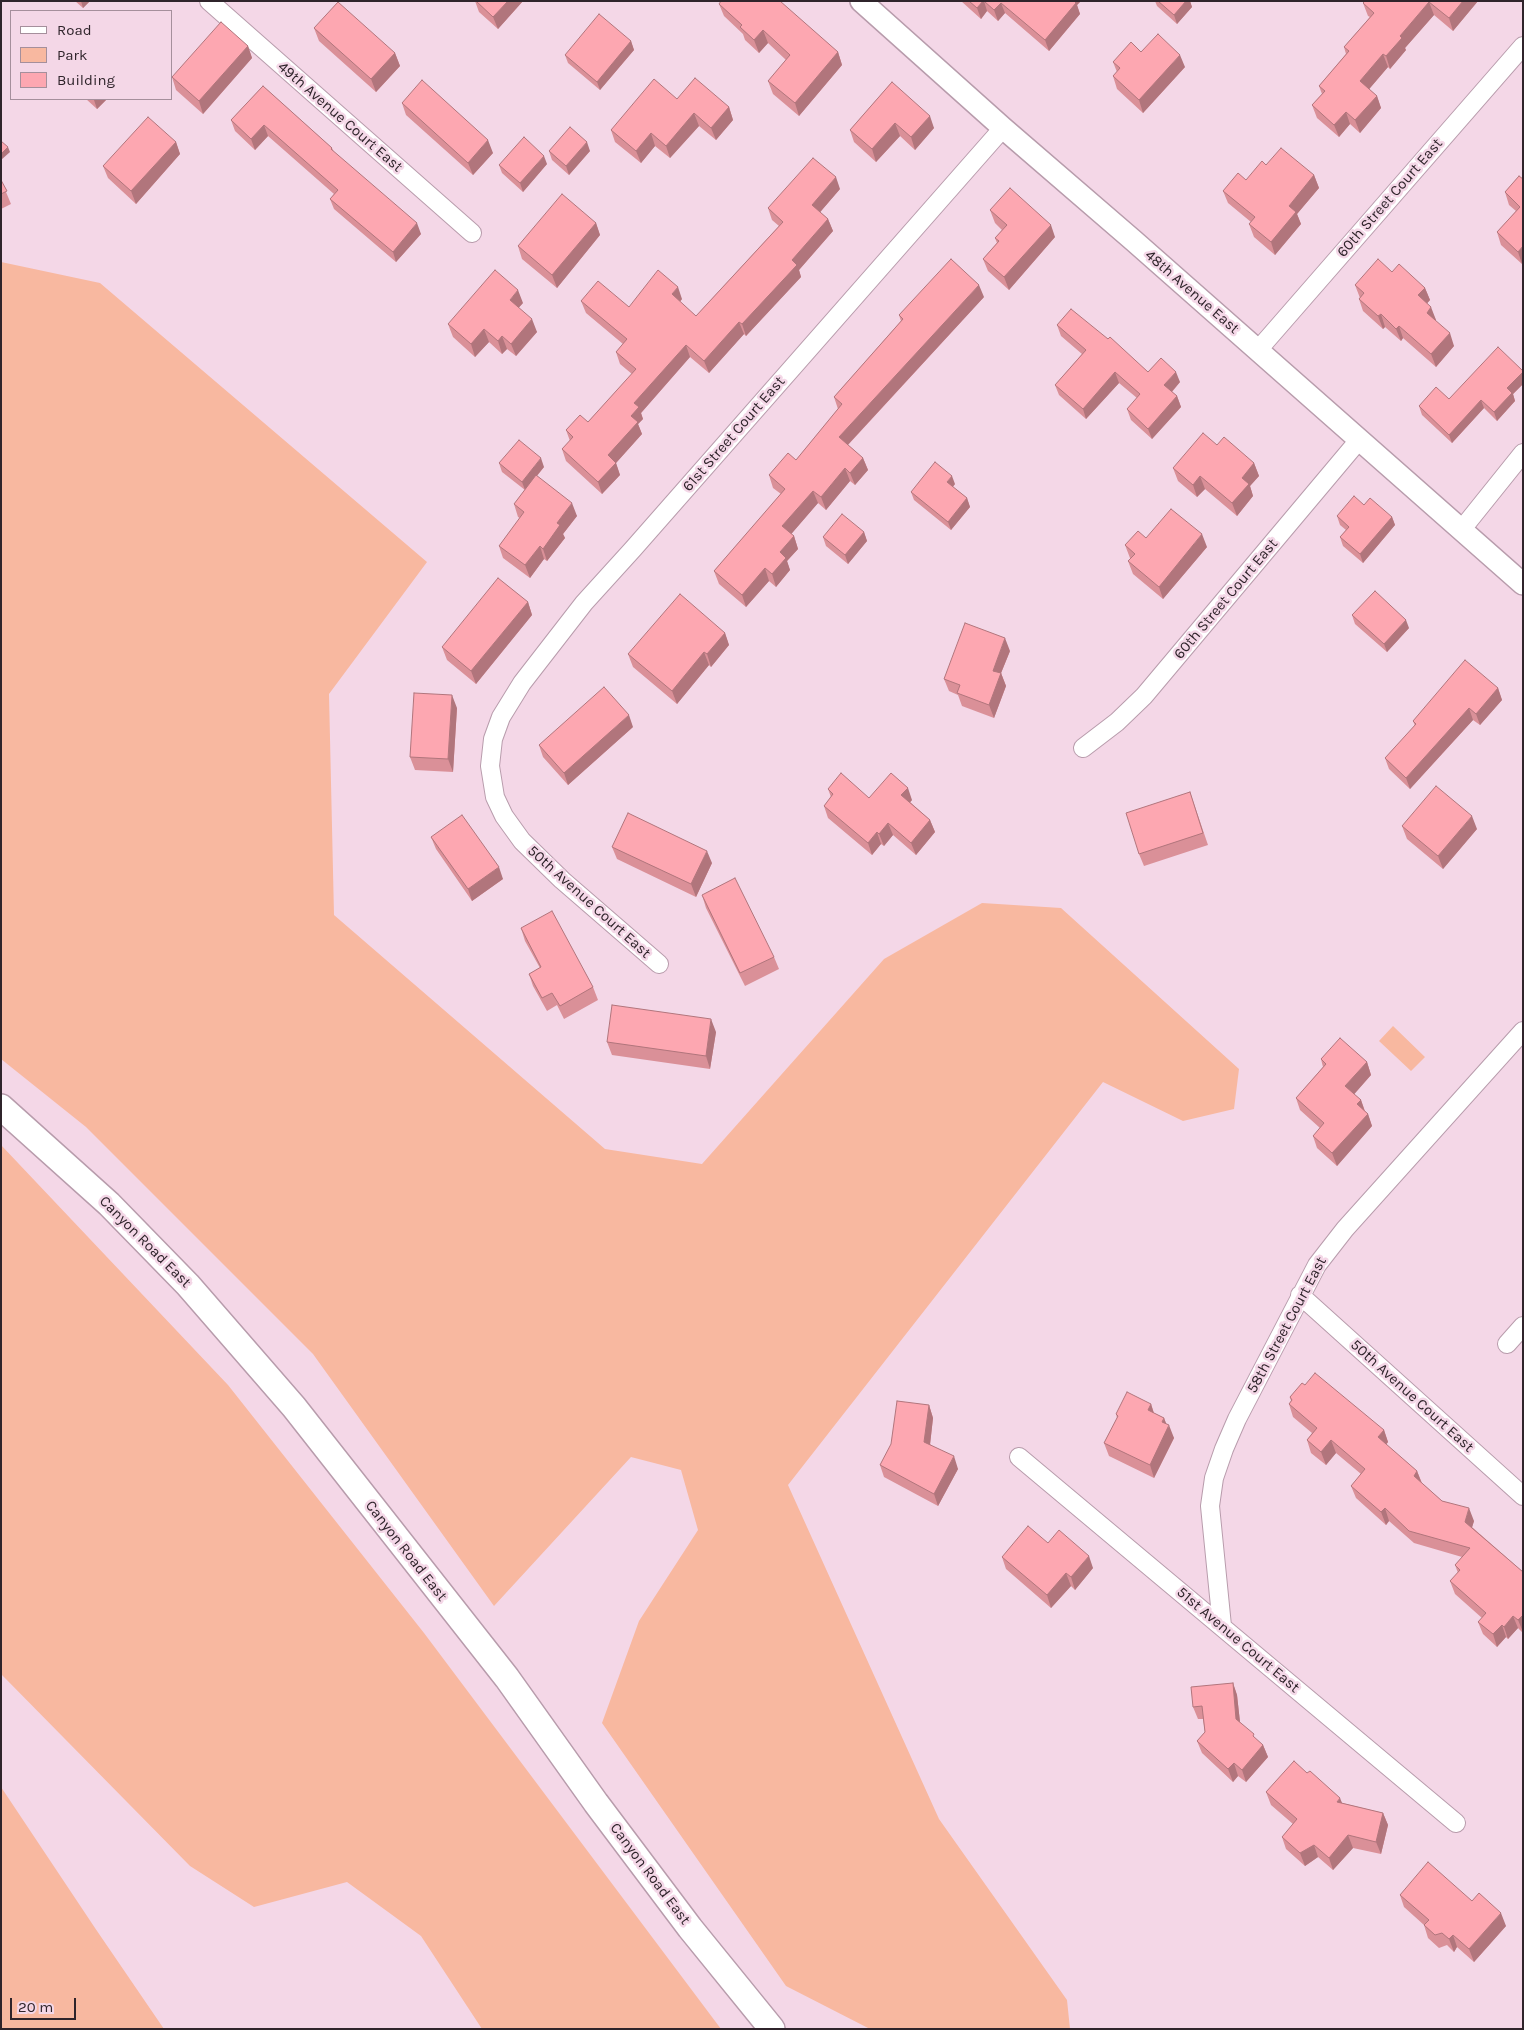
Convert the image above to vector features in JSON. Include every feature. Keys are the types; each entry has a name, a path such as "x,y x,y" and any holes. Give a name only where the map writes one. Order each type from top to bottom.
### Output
{"main road":[{"name":"Canyon Road East","path":"1,1107 109,1204 188,1285 294,1407 507,1678 596,1804 690,1928 772,2029"}],"street":[{"name":"49th Avenue Court East","path":"208,1 472,234"},
{"name":"48th Avenue East","path":"861,1 1523,584"},
{"name":"60th Street Court East","path":"1258,350 1523,46"},
{"name":"61st Street Court East","path":"490,755 493,739 501,717 527,675 584,603 1003,128"},
{"name":"60th Street Court East","path":"1083,748 1117,722 1144,696 1359,440"},
{"path":"1462,529 1523,453"},
{"name":"50th Avenue Court East","path":"490,755 495,796 504,816 522,841 562,880 659,964"},
{"name":"58th Street Court East","path":"1222,1626 1210,1506 1214,1478 1237,1419 1317,1265 1345,1229 1523,1030"},
{"name":"50th Avenue Court East","path":"1300,1295 1523,1496"},
{"path":"1507,1344 1523,1326"},
{"name":"51st Avenue Court East","path":"1019,1457 1456,1823"}],"green space":[{"path":"1,262 100,283 427,562 329,694 334,915 605,1149 702,1164 884,959 982,903 1061,908 1239,1069 1234,1109 1183,1121 1103,1082 788,1485 939,1819 1067,2000 1070,2029 870,2029 786,1986 602,1723 639,1621 698,1530 681,1470 631,1457 494,1606 313,1354 86,1127 1,1059"},
{"path":"1393,1026 1425,1057 1411,1071 1379,1041"},
{"path":"1,1145 228,1385 424,1633 721,2029 482,2029 421,1936 347,1882 254,1907 190,1866 1,1674"},
{"path":"1,1787 95,1928 164,2029 1,2029"}],"building":[{"path":"476,1 508,1 493,17"},
{"path":"721,1 780,1 838,52 795,103 768,81 790,55 763,30 754,40 740,27 742,25 719,4"},
{"path":"969,1 983,1 977,8"},
{"path":"984,1 1074,1 1076,3 1045,40 1001,3 994,10"},
{"path":"1158,1 1186,1 1174,15"},
{"path":"1365,1 1463,1 1449,18 1429,2 1400,36 1402,38 1386,56 1383,54 1360,81 1377,96 1355,120 1346,112 1334,125 1312,105 1325,91 1319,86 1349,51 1344,47 1374,13 1363,3"},
{"path":"338,2 395,53 371,79 314,28"},
{"path":"599,14 631,41 597,82 565,55"},
{"path":"221,22 248,46 199,101 172,77"},
{"path":"1158,34 1180,55 1139,100 1113,76 1120,68 1113,62 1131,42 1141,52"},
{"path":"695,78 729,107 711,128 694,113 666,146 651,133 636,151 611,130 654,79 677,99"},
{"path":"422,80 488,140 468,163 402,103"},
{"path":"892,82 930,116 911,137 895,123 872,149 850,130"},
{"path":"263,86 331,149 417,223 393,252 330,199 338,190 264,125 251,139 231,120"},
{"path":"148,117 176,142 131,191 103,166"},
{"path":"570,127 587,142 566,166 549,151"},
{"path":"524,137 544,156 520,183 499,165"},
{"path":"1,141 8,147 1,154"},
{"path":"1281,148 1314,175 1289,206 1296,212 1271,242 1249,224 1255,217 1223,191 1238,173 1246,180 1262,161 1266,165"},
{"path":"813,158 836,177 812,205 828,219 792,260 797,265 742,324 739,322 704,361 686,345 634,403 639,407 631,416 638,422 608,455 616,463 598,482 562,449 573,437 566,430 580,415 588,422 636,369 616,352 627,339 581,301 598,281 629,307 658,270 678,287 672,294 696,316 783,222 768,208"},
{"path":"1519,176 1523,179 1523,246 1518,252 1497,232 1520,207 1505,192"},
{"path":"1,180 7,191 1,194"},
{"path":"1010,188 1051,225 1004,277 983,259 999,241 995,238 1007,225 990,210"},
{"path":"562,194 596,223 552,275 518,246"},
{"path":"951,259 979,285 839,437 863,458 850,473 845,468 821,497 813,491 782,526 794,536 780,552 786,558 772,574 765,568 742,595 714,571 785,489 769,475 788,453 796,460 842,404 834,397 903,319 899,315"},
{"path":"1378,259 1392,272 1399,264 1425,288 1418,295 1431,307 1427,313 1450,333 1431,354 1399,326 1396,329 1381,314 1378,316 1359,299 1364,293 1355,285"},
{"path":"495,270 518,290 510,300 532,319 511,344 502,336 498,341 484,329 471,344 448,324"},
{"path":"1071,309 1108,339 1110,337 1148,372 1161,358 1176,372 1164,385 1177,396 1148,429 1127,409 1140,394 1115,372 1083,409 1055,385 1086,350 1057,325"},
{"path":"1498,347 1523,371 1507,388 1512,393 1494,412 1481,400 1449,435 1419,406 1436,387 1449,399"},
{"path":"1203,433 1217,445 1224,437 1254,463 1242,478 1249,484 1232,503 1200,476 1193,485 1173,468"},
{"path":"519,440 541,458 522,482 499,463"},
{"path":"935,462 952,476 947,482 967,498 948,522 911,492"},
{"path":"536,475 572,503 557,523 560,525 543,549 540,546 525,565 499,546 524,512 514,504"},
{"path":"1354,496 1364,505 1370,498 1392,517 1360,554 1340,537 1349,527 1337,516"},
{"path":"1171,509 1202,534 1159,587 1128,561 1135,554 1125,545 1138,531 1146,538"},
{"path":"842,514 864,532 845,555 823,537"},
{"path":"498,578 528,602 471,671 442,647"},
{"path":"1375,591 1406,620 1384,644 1352,615"},
{"path":"680,594 725,633 707,654 704,652 672,691 628,654"},
{"path":"965,623 1005,638 993,671 1001,673 989,705 957,693 960,685 944,679"},
{"path":"1465,660 1498,688 1476,714 1469,708 1406,778 1385,758 1416,724 1413,721"},
{"path":"604,687 629,715 564,773 539,745"},
{"path":"414,693 452,695 448,759 410,757"},
{"path":"841,773 869,798 891,773 908,788 901,795 930,820 911,843 888,823 868,843 824,806 833,794 828,789"},
{"path":"1436,786 1472,816 1438,856 1402,826"},
{"path":"1190,792 1203,833 1139,854 1126,813"},
{"path":"628,813 707,851 691,884 612,847"},
{"path":"462,815 499,867 468,889 431,837"},
{"path":"735,878 774,957 740,973 702,895"},
{"path":"552,911 593,987 560,1006 552,993 542,998 529,974 541,967 521,928"},
{"path":"612,1005 711,1019 706,1056 607,1042"},
{"path":"1340,1038 1367,1062 1345,1086 1361,1100 1357,1104 1368,1114 1332,1153 1313,1136 1324,1123 1296,1098 1326,1064 1321,1059"},
{"path":"1315,1373 1384,1430 1378,1437 1417,1471 1414,1476 1442,1501 1469,1508 1465,1522 1523,1572 1523,1615 1518,1620 1513,1616 1504,1627 1502,1625 1493,1634 1478,1622 1486,1613 1450,1581 1460,1570 1455,1565 1470,1548 1409,1531 1385,1508 1381,1512 1351,1486 1365,1469 1331,1440 1321,1452 1307,1440 1317,1428 1289,1404 1292,1400 1290,1397 1302,1383 1305,1385"},
{"path":"1127,1392 1151,1404 1148,1410 1164,1418 1162,1422 1169,1425 1150,1465 1104,1443 1118,1416 1116,1414"},
{"path":"897,1401 929,1405 924,1442 954,1456 934,1494 880,1465 891,1444"},
{"path":"1028,1526 1048,1543 1059,1530 1089,1556 1071,1577 1066,1573 1047,1595 1002,1557"},
{"path":"1233,1683 1236,1719 1254,1734 1253,1736 1263,1745 1242,1770 1234,1763 1228,1769 1197,1741 1205,1732 1202,1706 1193,1707 1191,1687"},
{"path":"1294,1761 1307,1773 1310,1771 1340,1798 1337,1802 1383,1813 1376,1842 1348,1835 1329,1858 1314,1845 1300,1853 1282,1837 1297,1819 1266,1792"},
{"path":"1428,1862 1472,1901 1479,1893 1501,1913 1469,1949 1453,1935 1449,1939 1442,1933 1435,1935 1424,1925 1429,1920 1400,1895"}]}
